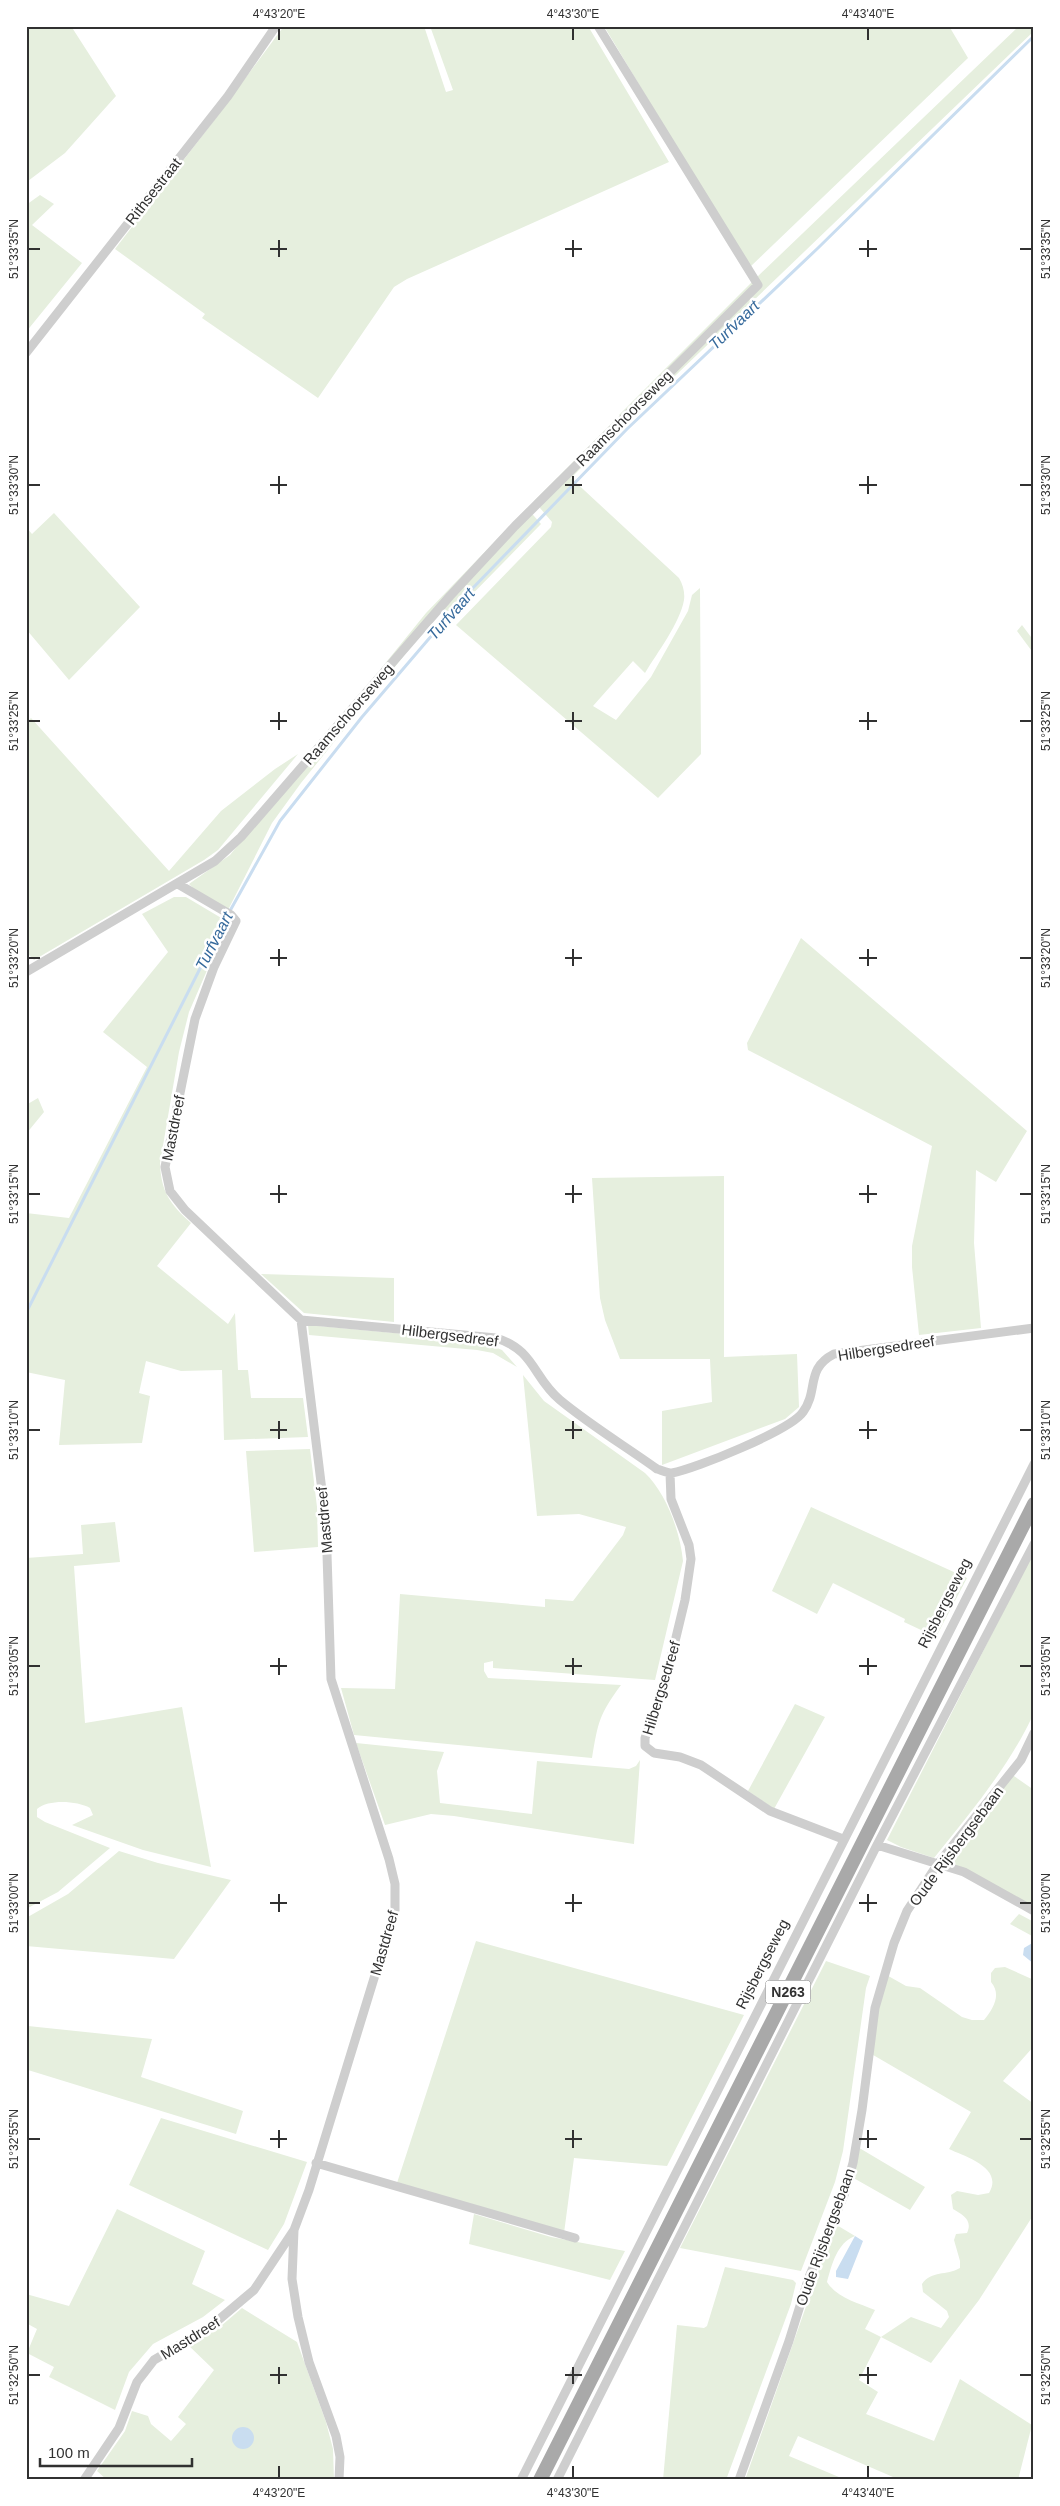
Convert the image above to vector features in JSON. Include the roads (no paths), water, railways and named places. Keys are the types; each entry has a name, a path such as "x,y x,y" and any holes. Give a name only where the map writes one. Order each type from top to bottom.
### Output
{"main road":[{"name":"N263","path":"540,2480 1034,1504"}],"street":[{"name":"Rithsestraat","path":"26,353 228,96 276,26"},
{"name":"Raamschoorseweg","path":"26,972 215,862 241,837 450,596 515,526 758,285 598,26"},
{"name":"Mastdreef","path":"84,2480 119,2428 137,2382 154,2360 210,2327 254,2290 294,2230 395,1910 395,1884 331,1679 326,1523 301,1320 185,1210 170,1191 165,1167 195,1018 214,967 236,921 228,913 178,884"},
{"name":"Hilbergsedreef","path":"301,1320 496,1338 512,1343 526,1355 558,1399 657,1469 670,1473 746,1446 793,1423 809,1403 817,1367 824,1359 834,1354 1034,1328"},
{"name":"Rijsbergseweg","path":"521,2480 1034,1464"},
{"name":"Hilbergsedreef","path":"670,1473 671,1499 689,1546 690,1559 685,1600 670,1666 645,1738 645,1746 654,1753 680,1758 701,1765 770,1810 843,1839"},
{"path":"557,2480 877,1845 1034,1544"},
{"name":"Oude Rijsbergsebaan","path":"739,2480 789,2341 809,2277 844,2195 853,2163 862,2110 875,2008 886,1967 907,1911 937,1865 1021,1760 1034,1733"},
{"path":"877,1845 964,1872 1034,1911"},
{"path":"316,2163 575,2238"},
{"name":"Mastdreef","path":"294,2230 292,2280 298,2317 309,2362 336,2436 340,2457 340,2480"}],"water":[{"path":"1034,1942 1034,1964 1023,1955 1024,1948"},
{"path":"855,2236 863,2241 848,2279 836,2277 836,2271"},
{"path":"243,2427 253,2434 254,2438 247,2448 243,2449 233,2442 232,2438 239,2428"}],"waterway":[{"name":"Turfvaart","path":"26,1313 221,927 280,821 362,717 468,593 627,429 818,248 1034,36"}]}
